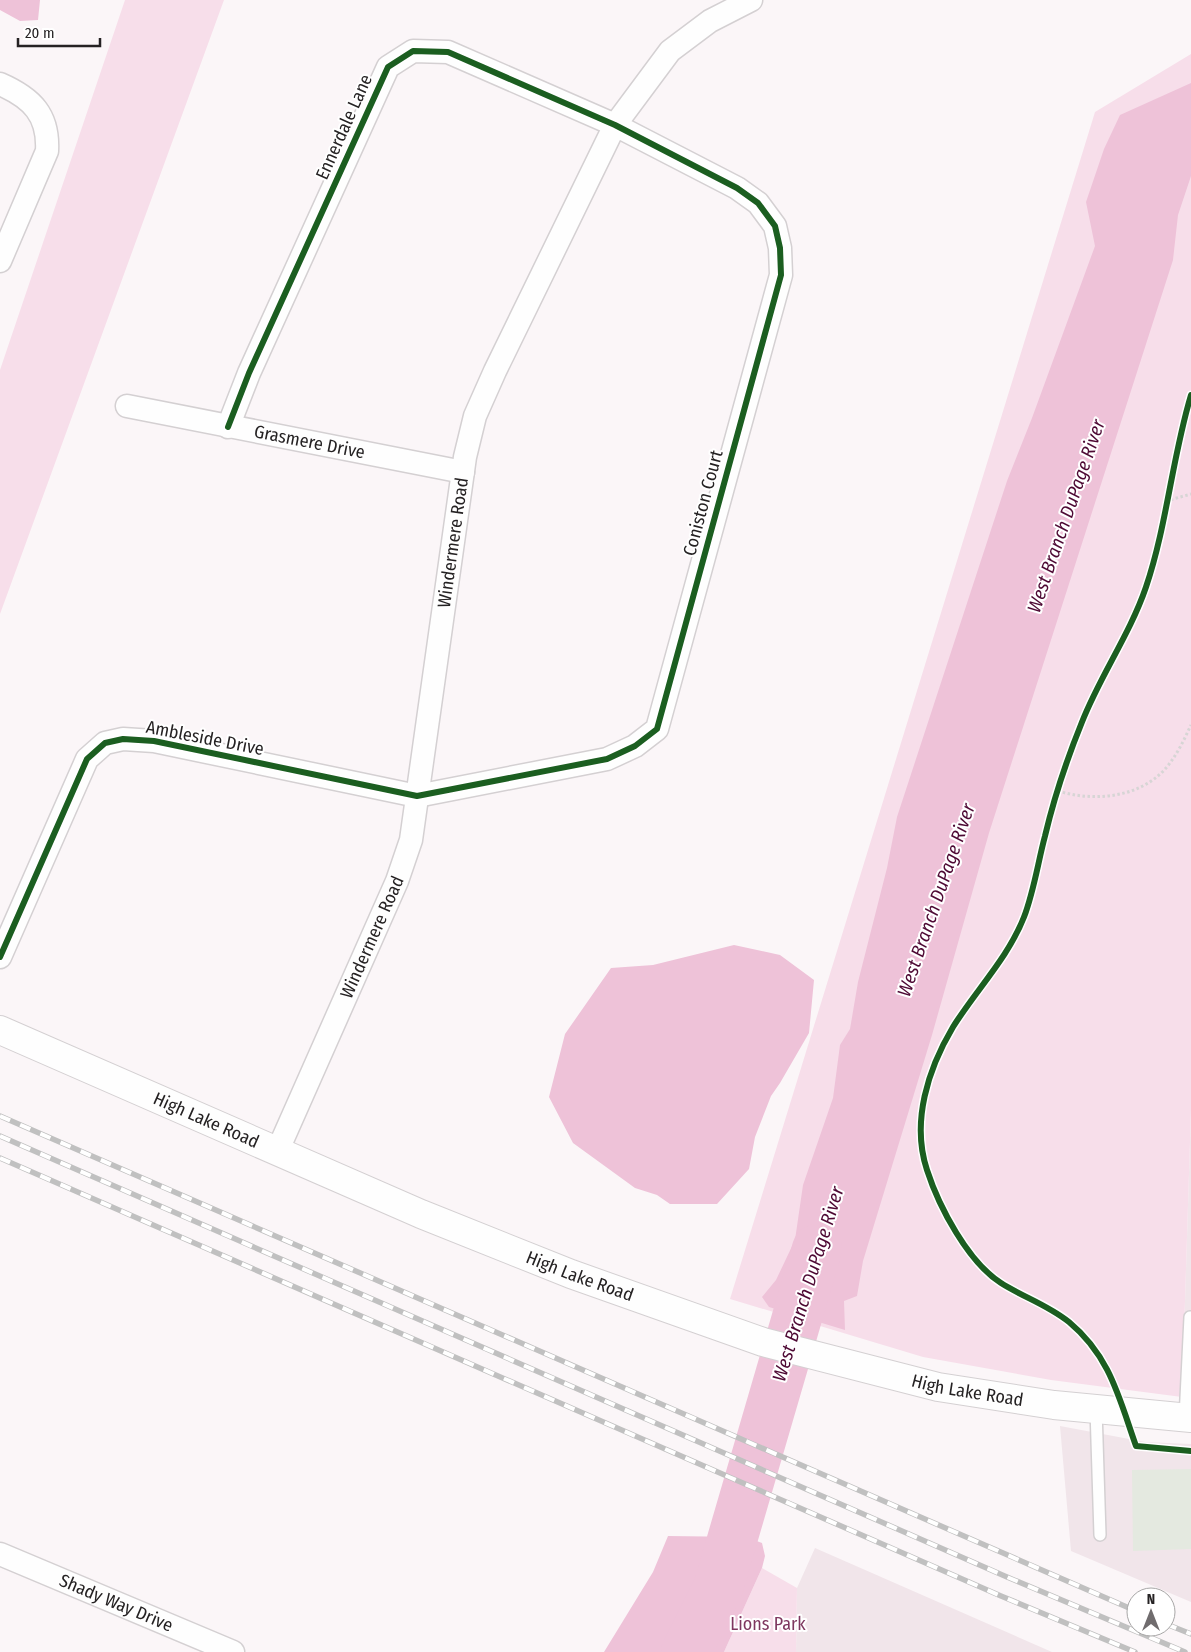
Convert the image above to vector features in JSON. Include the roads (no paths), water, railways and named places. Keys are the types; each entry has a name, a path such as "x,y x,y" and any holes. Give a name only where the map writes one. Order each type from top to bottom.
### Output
{"street":[{"name":"Windermere Road","path":"277,1152 397,881 411,840 463,472 475,416 615,125 670,51 710,21 751,0"},
{"name":"Ennerdale Lane","path":"228,427 249,372 388,67 413,51 448,52 615,125"},
{"path":"0,84 17,91 30,102 42,117 48,133 47,151 5,237 0,261"},
{"name":"Coniston Court","path":"417,796 607,759 636,746 656,729 781,275 780,248 774,226 758,203 737,188 615,125"},
{"name":"Grasmere Drive","path":"126,406 463,472"},
{"name":"Ambleside Drive","path":"0,957 87,759 105,743 123,739 154,741 417,796"},
{"name":"High Lake Road","path":"0,1030 420,1214 571,1274 763,1342 938,1387 1096,1409 1188,1418"},
{"name":"Shady Way Drive","path":"0,1554 233,1652"}],"lane":[{"path":"1188,1418 1190,1318"},
{"path":"1096,1409 1100,1535"}],"water":[{"path":"0,0 40,0 38,20 20,21 0,10"},
{"path":"1191,83 1191,176 1178,215 1173,260 989,833 932,1035 863,1261 857,1296 844,1301 845,1330 769,1307 762,1297 776,1280 795,1240 803,1185 833,1098 840,1045 850,1029 858,982 887,868 897,817 1007,481 1095,246 1086,202 1104,149 1120,115"},
{"path":"734,945 780,955 814,980 809,1033 771,1096 755,1137 749,1169 717,1204 670,1204 657,1195 635,1188 573,1143 549,1097 565,1034 611,968 653,965"},
{"path":"668,1536 746,1537 762,1543 765,1556 762,1568 724,1652 604,1652 653,1572"}],"waterway":[{"name":"West Branch DuPage River","path":"686,1652 718,1588 817,1249"}],"railway":[{"path":"0,1116 1126,1607"},
{"path":"0,1136 1007,1577 1185,1652"},
{"path":"0,1158 1001,1596 1135,1652"},
{"path":"1176,1628 1191,1634"}],"park label":[{"name":"Lions Park","path":"768,1624"}]}
